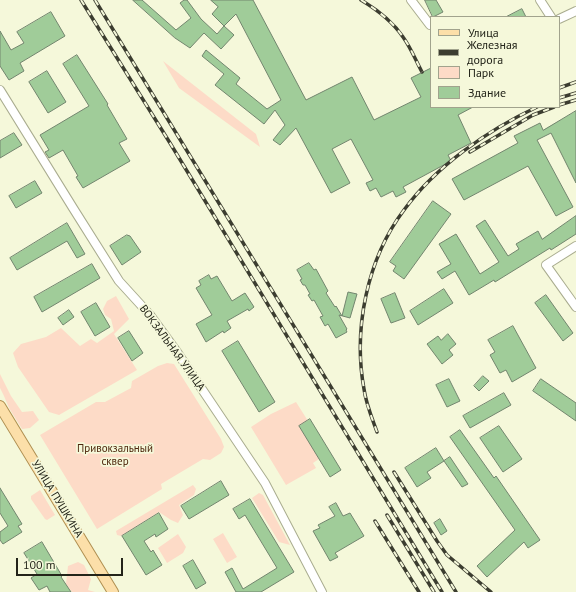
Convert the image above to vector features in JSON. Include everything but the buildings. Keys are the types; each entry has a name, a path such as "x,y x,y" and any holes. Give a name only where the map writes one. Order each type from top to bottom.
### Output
{"main road":[{"name":"УЛИЦА ПУШКИНА","path":"0,406 113,592"}],"street":[{"path":"411,0 430,25"},
{"path":"540,0 550,16"},
{"path":"560,19 576,11"},
{"name":"ВОКЗАЛЬНАЯ УЛИЦА","path":"0,90 119,281 155,321 184,361 265,483 322,592"},
{"path":"576,246 546,265 576,307"}],"green space":[{"path":"163,61 256,134 260,147 179,88"},
{"path":"116,296 129,319 114,334 137,370 59,415 49,412 18,367 13,353 21,344 46,337 61,328 80,346 91,339 97,343 114,331 111,319 105,315 103,309 107,301"},
{"name":"Привокзальный сквер","path":"167,363 174,364 221,439 224,447 221,453 210,460 203,459 161,484 162,489 97,529 40,435 96,402 105,402 131,388 132,381 158,366"},
{"path":"0,374 11,396 22,412 33,411 39,420 30,428 22,429 9,408 0,388"},
{"path":"296,402 308,421 319,459 313,463 316,468 286,485 251,427 271,414"},
{"path":"193,485 196,489 194,495 179,505 183,515 178,523 159,512 121,536 117,535 116,531"},
{"path":"40,490 55,515 47,520 31,499 31,496"},
{"path":"259,493 263,495 290,545 279,542 252,498"},
{"path":"223,533 237,557 227,563 213,539"},
{"path":"178,534 186,547 183,553 167,563 158,548"},
{"path":"78,562 84,565 91,579 88,590 95,592 72,592 66,584 68,566"}],"railway":[{"path":"81,0 170,143 442,592"},
{"path":"95,0 456,592"},
{"path":"361,0 384,16 399,31 422,72"},
{"path":"560,88 576,82"},
{"path":"560,98 576,93"},
{"path":"560,105 576,100"},
{"path":"377,432 365,395 361,366 360,343 366,295 372,272 391,229 417,194 447,164 482,138 535,108"},
{"path":"470,152 533,115 551,108"},
{"path":"394,472 447,555 491,592"},
{"path":"387,515 434,592"},
{"path":"375,521 419,592"}]}
